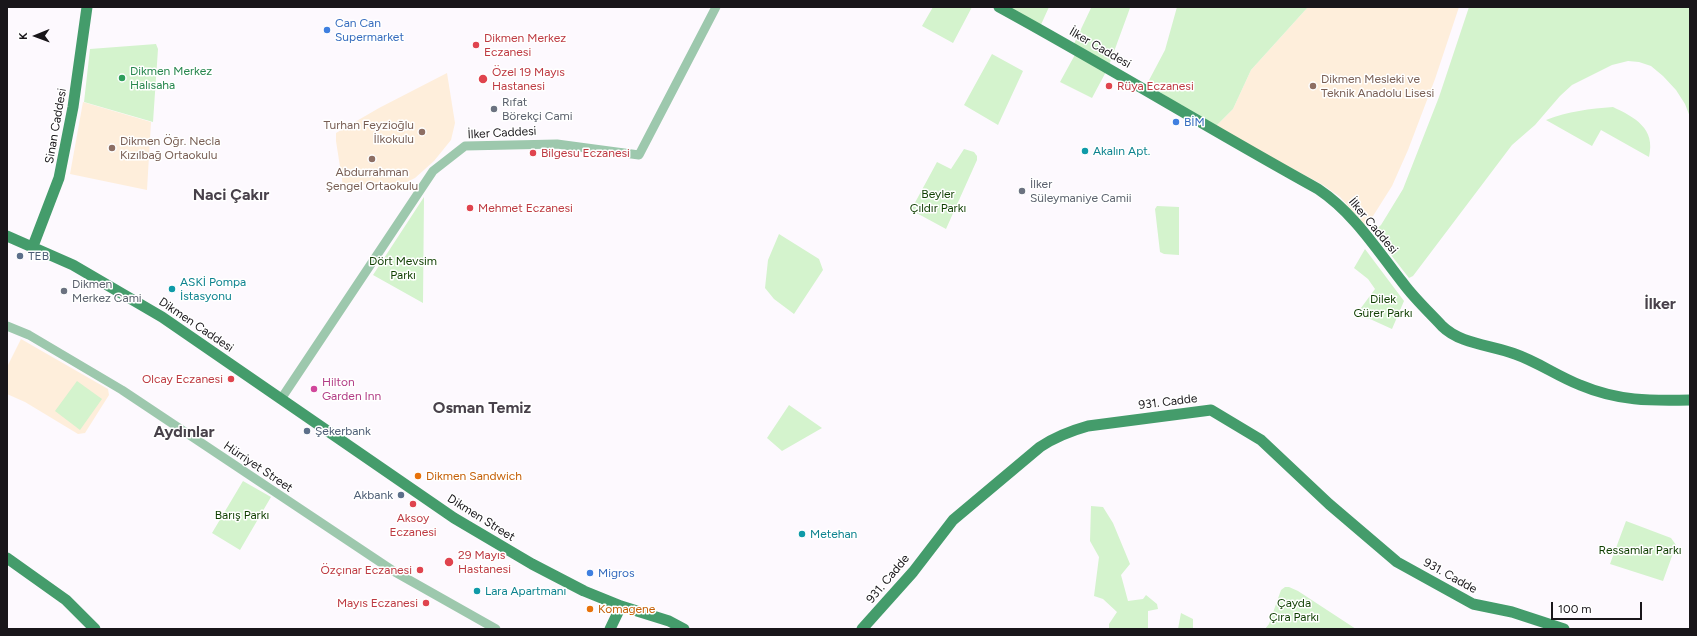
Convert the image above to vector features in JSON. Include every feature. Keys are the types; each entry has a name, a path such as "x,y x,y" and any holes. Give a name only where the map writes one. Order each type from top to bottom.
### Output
{"main road":[{"name":"Sinan Caddesi","path":"33,246 59,178 73,107 87,7"},
{"name":"İlker Caddesi","path":"999,7 1160,98 1208,128 1318,189 1335,201 1348,214 1404,285 1443,327 1454,334 1476,343 1513,353 1580,385 1600,392 1636,400 1690,400"},
{"name":"Dikmen Caddesi","path":"7,236 33,246 73,265 131,298 281,399"},
{"name":"Dikmen Street","path":"281,399 454,518 532,564 584,591 621,606 669,622 684,629"},
{"name":"931. Cadde","path":"862,629 913,572 953,520 1040,447 1053,438 1072,430 1088,426 1211,410 1261,440 1330,504 1397,562 1473,604 1512,612 1564,629"},
{"path":"7,558 66,600 95,629"},
{"path":"610,629 621,606"}],"street":[{"name":"İlker Caddesi","path":"281,399 433,171 465,146 556,144 638,155 716,7"},
{"name":"Hürriyet Street","path":"7,326 29,335 122,390 382,563 496,629"}],"shaded area":[{"name":"Dikmen Mesleki ve Teknik Anadolu Lisesi","path":"1308,7 1459,7 1435,79 1408,150 1392,186 1368,224 1365,225 1340,197 1323,185 1215,127 1233,109 1251,70"},
{"path":"447,73 455,123 451,140 434,161 415,178 407,182 343,186 336,133 379,108"},
{"name":"Dikmen Öğr. Necla Kızılbağ Ortaokulu","path":"83,102 151,122 147,190 70,174"},
{"path":"21,339 108,389 109,395 85,433 78,434 25,402 7,394 7,367"}],"green space":[{"path":"933,7 972,7 953,43 922,26"},
{"path":"999,7 1049,7 1039,29"},
{"path":"1090,7 1130,8 1108,68 1092,98 1060,82 1077,51 1072,48 1091,8"},
{"path":"1177,7 1308,7 1251,70 1233,109 1215,127 1147,84 1165,50"},
{"path":"1469,7 1690,7 1690,117 1685,104 1676,90 1651,66 1639,62 1628,61 1612,65 1572,85 1560,96 1535,125 1512,145 1413,276 1409,278 1373,232 1381,225 1403,189 1439,97"},
{"name":"Dikmen Merkez Halısaha","path":"156,44 158,49 153,122 84,102 90,49"},
{"path":"992,54 1023,71 998,125 964,105"},
{"path":"1613,107 1642,125 1649,138 1649,157 1601,130 1592,146 1546,120 1571,112"},
{"name":"Beyler Çıldır Parkı","path":"964,149 974,152 977,156 977,160 946,229 911,210 937,162 951,169"},
{"name":"Dört Mevsim Parkı","path":"424,197 423,303 373,275"},
{"path":"1157,206 1179,207 1179,255 1164,254 1160,252 1155,209"},
{"path":"779,234 819,259 823,270 794,314 774,299 765,288 768,260"},
{"name":"Dilek Gürer Parkı","path":"1365,249 1404,301 1392,329 1370,319 1355,316 1375,289 1368,279 1354,268"},
{"path":"77,381 102,399 80,430 55,411"},
{"path":"789,405 822,428 782,451 767,438"},
{"name":"Barış Parkı","path":"243,481 271,497 240,550 212,533"},
{"path":"1091,506 1103,507 1113,523 1130,564 1121,575 1128,601 1143,599 1146,595 1157,604 1158,609 1148,611 1148,629 1109,629 1109,624 1117,612 1103,599 1094,596 1099,557 1090,541"},
{"name":"Ressamlar Parkı","path":"1626,521 1671,538 1676,545 1663,581 1610,564"},
{"name":"Çayda Çıra Parkı","path":"1285,587 1298,591 1356,629 1265,629 1269,624 1281,590"},
{"path":"1181,613 1193,619 1193,629 1178,629"}],"place":[{"name":"Can Can Supermarket","path":"327,30"},
{"name":"Dikmen Merkez Eczanesi","path":"476,45"},
{"name":"Dikmen Merkez Halısaha","path":"122,78"},
{"name":"Özel 19 Mayıs Hastanesi","path":"483,79"},
{"name":"Rüya Eczanesi","path":"1109,86"},
{"name":"Dikmen Mesleki ve Teknik Anadolu Lisesi","path":"1313,86"},
{"name":"Rıfat Börekçi Cami","path":"494,109"},
{"name":"BİM","path":"1176,122"},
{"name":"Turhan Feyzioğlu İlkokulu","path":"422,132"},
{"name":"Dikmen Öğr. Necla Kızılbağ Ortaokulu","path":"112,148"},
{"name":"Akalın Apt.","path":"1085,151"},
{"name":"Bilgesu Eczanesi","path":"533,153"},
{"name":"Abdurrahman Şengel Ortaokulu","path":"372,159"},
{"name":"İlker Süleymaniye Camii","path":"1022,191"},
{"name":"Mehmet Eczanesi","path":"470,208"},
{"name":"TEB","path":"20,256"},
{"name":"ASKİ Pompa İstasyonu","path":"172,289"},
{"name":"Dikmen Merkez Cami","path":"64,291"},
{"name":"Olcay Eczanesi","path":"231,379"},
{"name":"Hilton Garden Inn","path":"314,389"},
{"name":"Şekerbank","path":"307,431"},
{"name":"Dikmen Sandwich","path":"418,476"},
{"name":"Akbank","path":"401,495"},
{"name":"Aksoy Eczanesi","path":"413,504"},
{"name":"Metehan","path":"802,534"},
{"name":"29 Mayıs Hastanesi","path":"449,562"},
{"name":"Özçınar Eczanesi","path":"420,570"},
{"name":"Migros","path":"590,573"},
{"name":"Lara Apartmanı","path":"477,591"},
{"name":"Mayıs Eczanesi","path":"426,603"},
{"name":"Komagene","path":"590,609"}],"district":[{"name":"Naci Çakır","path":"231,195"},
{"name":"İlker","path":"1660,304"},
{"name":"Osman Temiz","path":"482,408"},
{"name":"Aydınlar","path":"184,432"}]}
